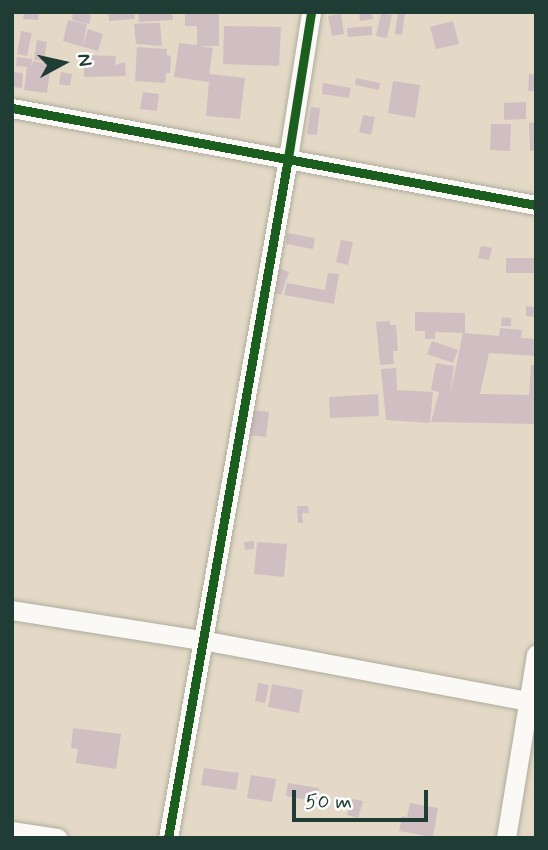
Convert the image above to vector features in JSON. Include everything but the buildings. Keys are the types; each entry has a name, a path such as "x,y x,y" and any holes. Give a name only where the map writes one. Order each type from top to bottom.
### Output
{"street":[{"path":"168,838 288,158 311,12"},
{"path":"12,108 536,205"},
{"path":"12,610 202,640 529,701"},
{"path":"506,838 536,654"},
{"path":"12,831 57,838"}],"cycle path":[{"path":"168,838 288,158 311,12"},
{"path":"12,108 536,205"}]}
